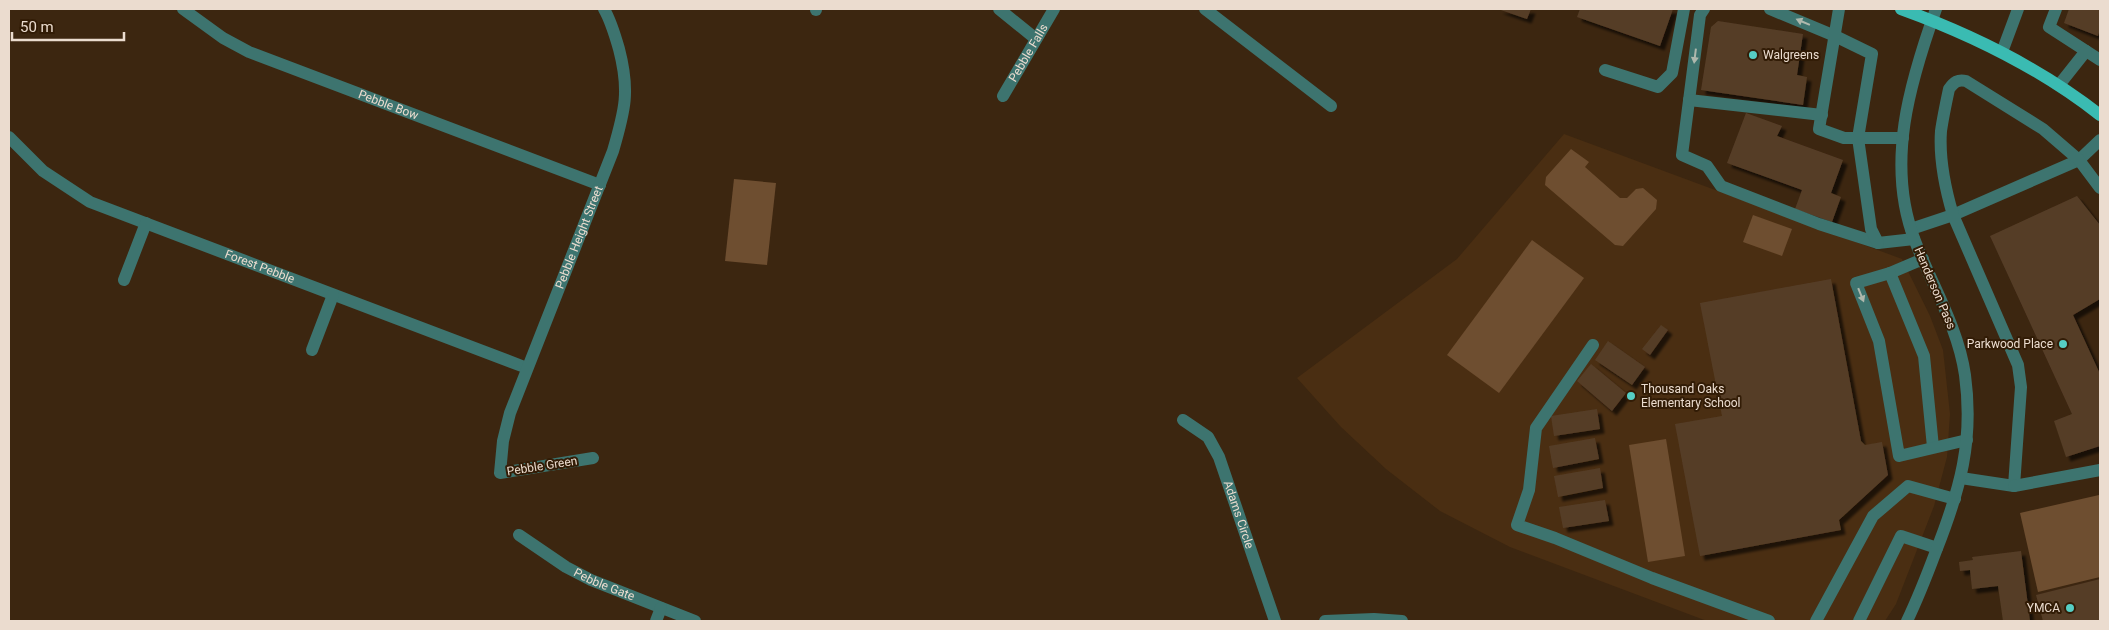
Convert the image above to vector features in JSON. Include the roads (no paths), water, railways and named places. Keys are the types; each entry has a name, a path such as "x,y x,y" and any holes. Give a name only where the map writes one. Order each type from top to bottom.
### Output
{"main road":[{"path":"1901,9 1934,14 2059,85 2100,115"}],"street":[{"name":"Pebble Bow","path":"183,9 223,38 250,52 600,184"},
{"name":"Pebble Height Street","path":"504,435 527,368 613,151 622,121 626,88 625,73 615,34 604,9"},
{"path":"999,9 1036,39"},
{"name":"Pebble Falls","path":"1003,96 1054,9"},
{"path":"1205,9 1331,106"},
{"path":"1606,70 1658,87 1672,74 1684,9"},
{"path":"1704,9 1700,15 1682,154 1707,166 1721,186 1819,224 1878,242 1913,234 2079,160 2100,140"},
{"path":"1770,9 1835,36 1872,54 1858,138 1871,229 1878,242"},
{"path":"1840,9 1819,129 1844,138 1902,138"},
{"path":"2002,52 2018,9"},
{"path":"2056,9 2049,26 2100,60"},
{"name":"Henderson Pass","path":"1907,621 1955,499 1961,478 1967,440 1968,402 1965,373 1959,346 1949,317 1913,234 1902,176 1903,122 1910,89 1934,14"},
{"path":"2059,85 2086,51"},
{"path":"2014,486 2021,387 2018,365 1953,215 1943,176 1941,132 1949,89 1953,83 1960,80 1966,81 2043,129 2079,160 2100,188"},
{"path":"1689,100 1822,115"},
{"name":"Forest Pebble","path":"9,137 43,171 66,188 90,202 527,368"},
{"path":"124,280 146,223"},
{"path":"1923,259 1890,273 1856,283 1879,341 1899,456 1967,440"},
{"path":"1890,273 1924,356 1933,448"},
{"path":"312,350 333,294"},
{"path":"1593,345 1536,428 1529,490 1517,525 1769,621"},
{"name":"Adams Circle","path":"1183,420 1208,437 1219,457 1275,621"},
{"name":"Pebble Green","path":"504,435 500,474 593,458"},
{"path":"1961,478 2014,486 2100,470"},
{"path":"1816,621 1873,516 1908,486 1955,499"},
{"name":"Pebble Gate","path":"519,535 566,567 583,576 695,621"},
{"path":"1859,621 1901,536 1937,548"},
{"path":"656,621 661,608"},
{"path":"1325,621 1374,619 1402,621"}],"place":[{"name":"Walgreens","path":"1753,55"},
{"name":"Parkwood Place","path":"2063,344"},
{"name":"Thousand Oaks Elementary School","path":"1631,396"},
{"name":"YMCA","path":"2070,608"}]}
